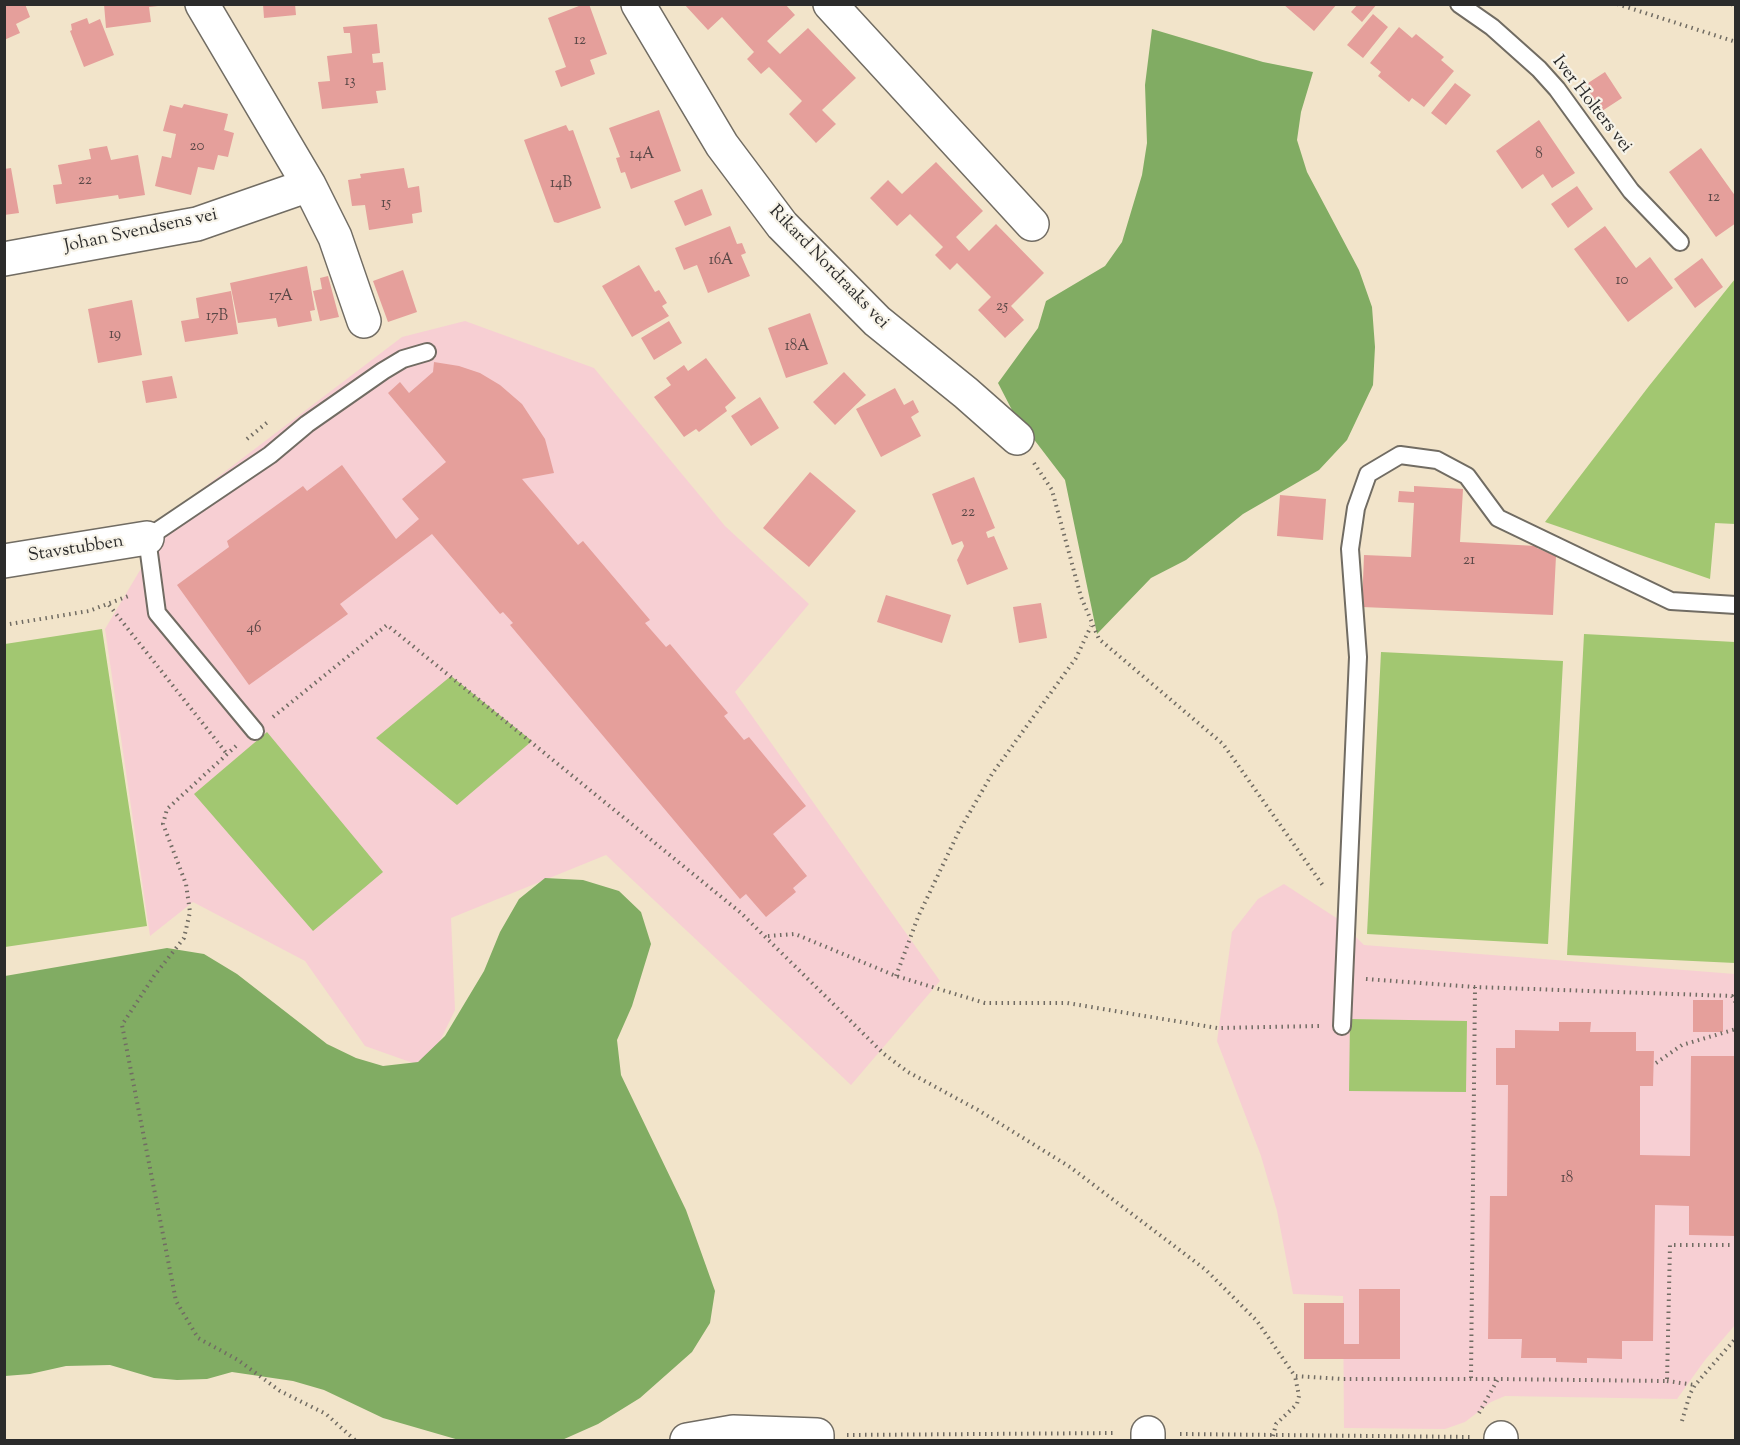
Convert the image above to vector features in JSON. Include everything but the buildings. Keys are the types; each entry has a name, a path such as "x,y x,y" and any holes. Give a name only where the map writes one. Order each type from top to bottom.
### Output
{"street":[{"path":"202,4 309,185 335,237 364,321"},
{"name":"Rikard Nordraaks vei","path":"638,4 722,145 783,225 877,321 966,393 1017,438"},
{"path":"830,4 1032,224"},
{"name":"Johan Svendsens vei","path":"4,259 197,224 309,185"},
{"name":"Stavstubben","path":"4,561 147,538"},
{"path":"687,1440 733,1432 817,1438"}],"lane":[{"name":"Iver Holters vei","path":"1459,4 1500,33 1539,69 1557,89 1631,191 1680,242"},
{"path":"255,731 158,613 147,538 270,455 307,424 383,371 403,359 426,351"},
{"path":"1342,1026 1358,657 1350,549 1356,508 1368,474 1400,455 1437,460 1467,476 1498,518 1671,601 1736,605"}],"path":[{"path":"1617,4 1736,42"},
{"path":"1732,4 1736,9"},
{"path":"1017,438 1052,490 1091,626 1099,639 1223,744 1295,843 1347,923"},
{"path":"4,625 89,611 109,605 154,584"},
{"path":"109,605 227,754"},
{"path":"355,1440 326,1414 280,1391 238,1360 198,1338 176,1301 122,1025 154,976 184,938 190,912 186,884 163,824 167,809 227,754 387,625 767,936 884,1054 908,1072 978,1110 1070,1167 1206,1270 1257,1321 1295,1376 1299,1396 1297,1404 1276,1424 1273,1436"},
{"path":"896,976 918,917 959,831 999,765 1076,658 1091,626"},
{"path":"767,936 795,934 896,976 975,1001 1067,1003 1217,1028 1342,1026"},
{"path":"1344,977 1475,987 1732,996 1736,1003"},
{"path":"1471,1378 1475,987"},
{"path":"1656,1063 1682,1045 1736,1029"},
{"path":"1667,1381 1670,1245 1736,1245"},
{"path":"1682,1421 1695,1385 1736,1338"},
{"path":"1295,1376 1667,1381 1695,1385"},
{"path":"1488,1431 1498,1378"},
{"path":"1466,1437 1488,1431"},
{"path":"817,1438 1466,1437 1488,1431"}],"shaded area":[{"path":"465,321 594,368 725,526 809,604 735,692 940,981 851,1085 606,855 451,918 455,1010 427,1068 365,1046 305,961 193,902 150,936 105,629 177,508 402,337"},
{"path":"1284,884 1338,919 1364,945 1735,974 1735,1325 1705,1360 1677,1399 1505,1396 1491,1402 1465,1422 1445,1429 1344,1428 1343,1296 1293,1294 1277,1211 1261,1156 1217,1041 1232,932 1258,899"}],"green space":[{"path":"1152,29 1263,62 1313,72 1301,112 1297,140 1307,172 1359,270 1372,307 1375,347 1373,385 1347,440 1319,470 1243,514 1186,560 1151,578 1097,634 1065,480 1013,412 998,383 1038,328 1046,301 1105,266 1122,242 1142,175 1147,143 1145,85"},
{"path":"1735,279 1735,524 1715,523 1710,579 1545,522 1649,386"},
{"path":"102,629 147,926 5,947 5,644"},
{"path":"1584,634 1735,642 1735,963 1567,955"},
{"path":"1381,652 1563,661 1548,944 1367,934"},
{"path":"451,676 532,741 457,805 376,738"},
{"path":"267,732 383,872 313,931 194,794"},
{"path":"545,878 583,880 619,891 641,912 651,944 632,1006 617,1040 621,1075 686,1210 715,1291 710,1323 692,1352 640,1398 598,1424 562,1440 459,1440 383,1418 324,1390 293,1381 232,1372 207,1379 177,1380 154,1378 110,1365 66,1366 30,1374 5,1376 5,976 167,948 204,954 237,974 327,1044 356,1058 383,1066 418,1062 445,1036 484,971 500,932 519,899"},
{"path":"1350,1019 1467,1021 1466,1092 1349,1091"}]}
